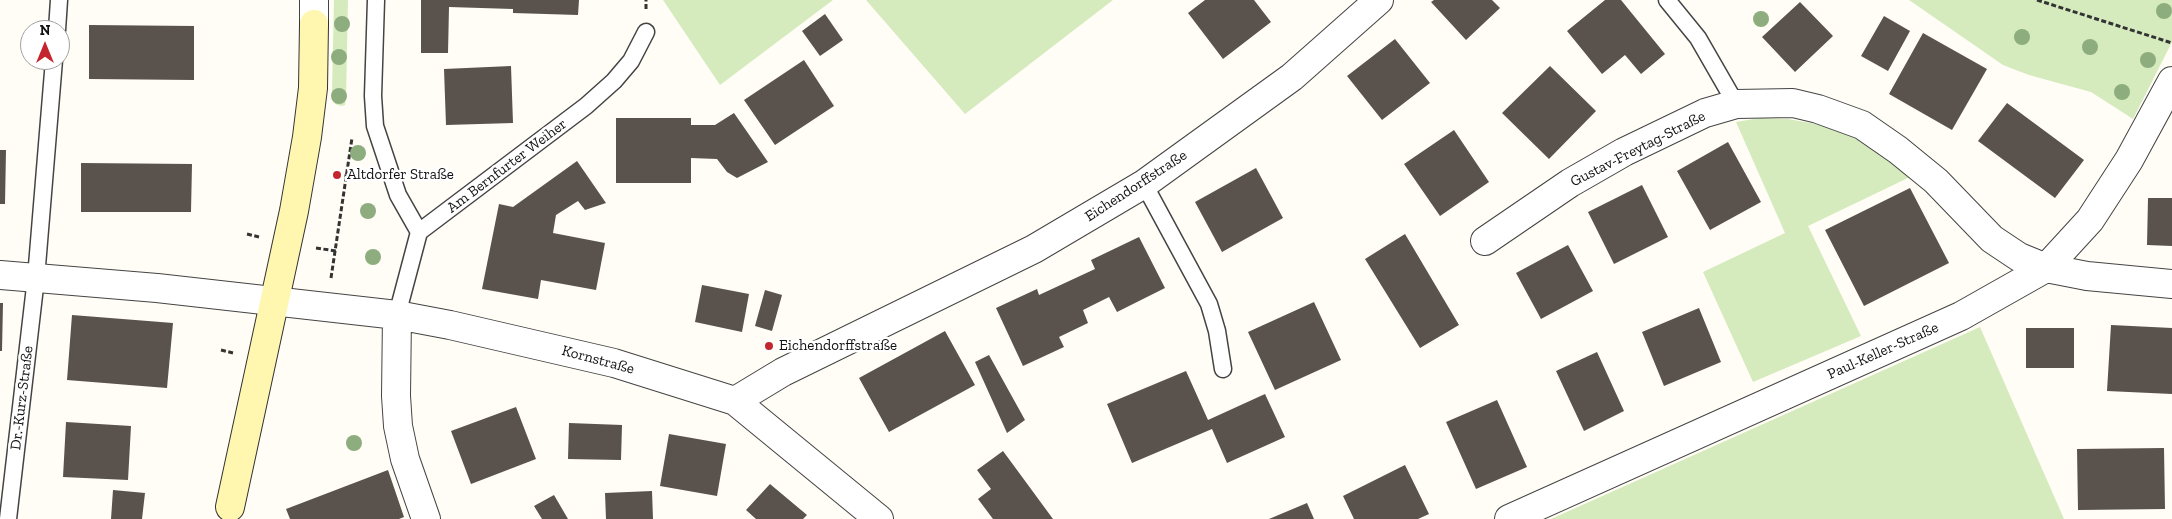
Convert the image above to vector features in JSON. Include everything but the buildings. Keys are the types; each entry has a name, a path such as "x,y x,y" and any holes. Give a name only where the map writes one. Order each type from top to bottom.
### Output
{"main road":[{"path":"229,513 294,211 311,111 314,12"}],"street":[{"name":"Eichendorffstraße","path":"734,401 783,372 1034,249 1144,184 1292,77 1379,0"},
{"name":"Paul-Keller-Straße","path":"1509,519 1961,316 2046,268 2090,220 2130,160 2172,81"},
{"name":"Gustav-Freytag-Straße","path":"1485,241 1570,183 1624,152 1705,113 1736,104 1792,103 1818,109 1862,126 1898,150 1936,181 1992,239 2018,257 2046,268 2088,276 2172,284"},
{"path":"0,275 157,288 274,302"},
{"name":"Kornstraße","path":"274,302 397,315 450,324 614,363 734,401 879,519"},
{"path":"397,315 396,396 398,426 405,459 426,519"}],"lane":[{"path":"58,20 59,0"},
{"path":"376,0 373,96 375,126 398,196 419,232 397,315"},
{"path":"1667,0 1698,38 1736,104"},
{"name":"Am Bernfurter Weiher","path":"419,232 586,106 614,81 631,61 646,32"},
{"name":"Dr.-Kurz-Straße","path":"8,519 36,278 53,70"},
{"path":"1144,184 1209,304 1217,331 1223,369"}],"path":[{"path":"2037,0 2172,43"},
{"path":"325,308 347,176 352,130"},
{"path":"337,176 347,176"}],"green space":[{"path":"334,0 348,0 346,96 345,105 341,106 335,104 332,92"},
{"path":"663,0 833,0 720,85"},
{"path":"866,0 1113,0 965,114"},
{"path":"1909,0 2172,0 2172,42 2133,119 2091,92 2029,75 2003,65"},
{"path":"1760,118 1788,119 1821,125 1853,137 1887,158 1910,177 1808,226 1861,336 1753,382 1703,272 1785,233 1736,122"},
{"path":"1980,327 2064,519 1551,519"}],"place":[{"name":"Altdorfer Straße","path":"337,175"},
{"name":"Eichendorffstraße","path":"769,346"}]}
